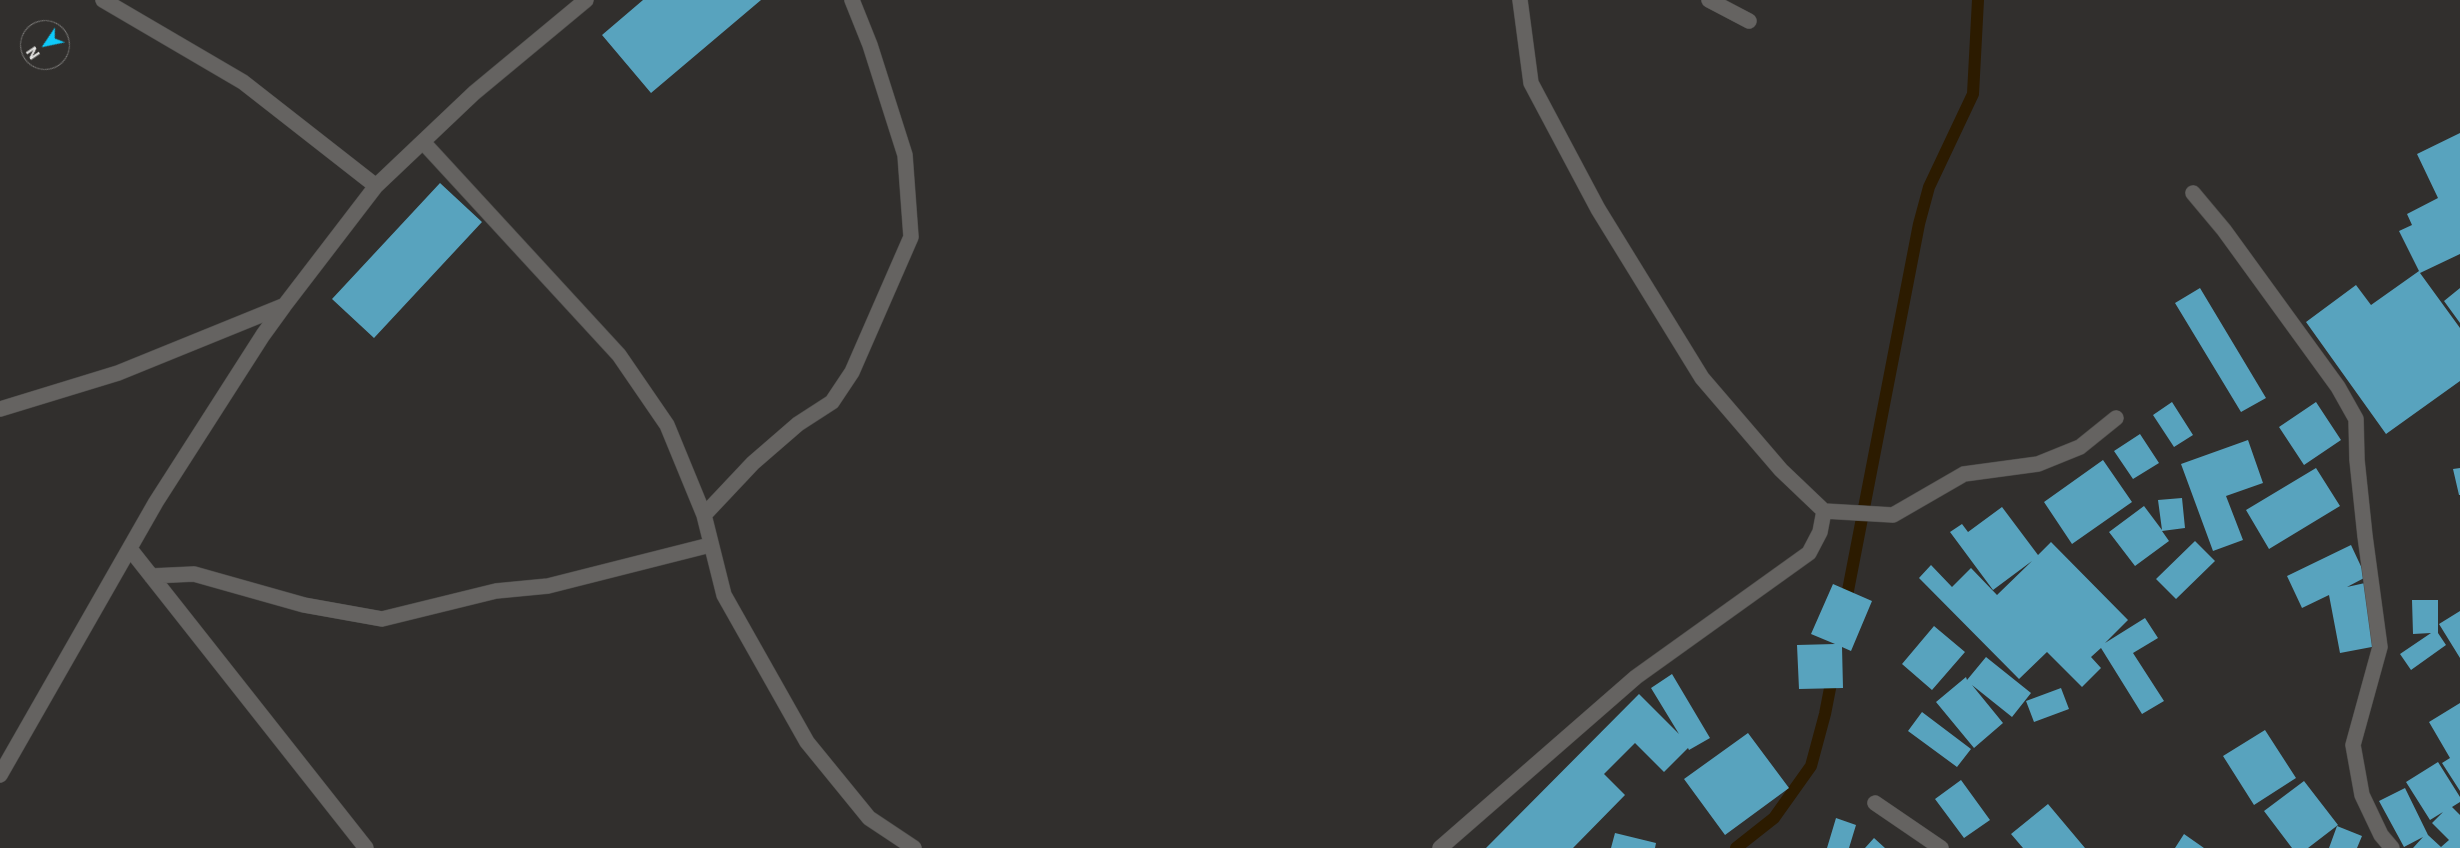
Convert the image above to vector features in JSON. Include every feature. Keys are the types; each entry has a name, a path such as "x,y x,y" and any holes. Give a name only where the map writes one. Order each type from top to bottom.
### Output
{"street":[{"path":"103,0 243,82 376,186"},
{"path":"0,775 162,494 263,334 284,306 376,186 474,92 586,0"},
{"path":"704,515 753,463 798,424 832,402 852,372 911,237 905,155 870,45 852,0"},
{"path":"1520,0 1531,84 1598,209 1702,378 1781,470 1830,510 1893,515 1964,474 2038,464 2080,447 2116,418"},
{"path":"1709,0 1749,21"},
{"path":"423,142 619,355 668,425 704,515 710,545 724,594 807,742 869,818 914,848"},
{"path":"2193,193 2224,230 2327,372 2356,419 2357,460 2365,536 2380,647 2353,745 2362,795 2380,835 2392,848"},
{"path":"0,409 118,373 284,306"},
{"path":"1440,848 1636,677 1809,553 1830,510"},
{"path":"151,576 194,574 304,605 382,619 496,591 565,582 710,545"},
{"path":"130,549 366,848"},
{"path":"1875,803 1941,848"}],"building":[{"path":"643,0 761,0 651,93 602,35"},
{"path":"2460,133 2460,254 2420,273 2460,328 2460,381 2386,434 2306,322 2356,285 2371,305 2419,271 2399,231 2412,225 2407,214 2438,198 2417,154"},
{"path":"440,183 482,222 374,338 332,299"},
{"path":"2200,288 2266,398 2241,412 2175,303"},
{"path":"2460,288 2460,323 2444,301"},
{"path":"2172,402 2193,435 2174,447 2153,415"},
{"path":"2316,402 2341,440 2304,465 2279,427"},
{"path":"2140,434 2159,463 2133,479 2114,451"},
{"path":"2248,440 2263,483 2226,496 2243,540 2213,551 2181,464"},
{"path":"2103,460 2132,502 2072,544 2044,502"},
{"path":"2316,468 2340,506 2269,549 2246,510"},
{"path":"2460,468 2460,495 2459,495 2453,469"},
{"path":"2182,498 2185,528 2162,531 2169,541 2135,566 2109,532 2144,506 2162,530 2158,500"},
{"path":"2002,507 2038,555 2051,542 2128,620 2105,643 2145,618 2158,638 2133,653 2164,701 2142,714 2101,648 2091,657 2101,668 2082,687 2047,652 2019,679 1919,578 1931,565 1952,587 1971,568 1997,595 2032,561 1993,590 1950,532 1962,524 1968,532"},
{"path":"2195,541 2215,561 2176,599 2156,579"},
{"path":"2351,545 2366,577 2347,587 2365,583 2377,646 2340,653 2329,595 2302,608 2287,576"},
{"path":"1833,584 1872,601 1851,651 1842,647 1843,688 1799,689 1797,645 1835,644 1811,634"},
{"path":"2412,600 2438,600 2438,633 2446,645 2411,670 2400,654 2431,633 2413,634"},
{"path":"2460,611 2460,658 2439,624"},
{"path":"1934,626 1965,652 1932,690 1902,664"},
{"path":"1986,657 2031,693 2012,717 1972,685 2003,723 1974,748 1936,702 1966,677 1967,680"},
{"path":"1672,674 1710,738 1689,750 1688,748 1664,772 1635,743 1604,774 1625,795 1573,848 1486,848 1639,694 1679,734 1651,688"},
{"path":"2061,688 2069,709 2034,722 2026,701"},
{"path":"2460,703 2460,791 2442,763 2450,758 2429,722"},
{"path":"1922,712 1971,749 1957,767 1908,731"},
{"path":"2265,730 2296,778 2254,805 2223,756"},
{"path":"1748,733 1789,788 1725,835 1684,779"},
{"path":"2438,762 2460,797 2460,802 2452,807 2460,815 2460,848 2413,848 2423,837 2404,847 2379,801 2405,788 2428,835 2441,847 2449,840 2432,823 2443,812 2430,820 2406,782"},
{"path":"1961,780 1990,820 1964,838 1935,799"},
{"path":"2304,781 2338,825 2308,848 2292,848 2264,811"},
{"path":"2048,804 2085,848 2023,848 2011,834"},
{"path":"1836,818 1856,825 1849,848 1827,848"},
{"path":"2337,826 2362,836 2357,848 2329,848"},
{"path":"1615,833 1656,843 1655,848 1611,848"},
{"path":"2184,834 2204,848 2175,848"},
{"path":"1874,838 1885,848 1865,848"}],"waterway":[{"path":"1845,606 1919,224 1929,187 1973,94 1978,0"},
{"path":"1736,848 1774,818 1811,766 1825,714 1833,673"}]}
